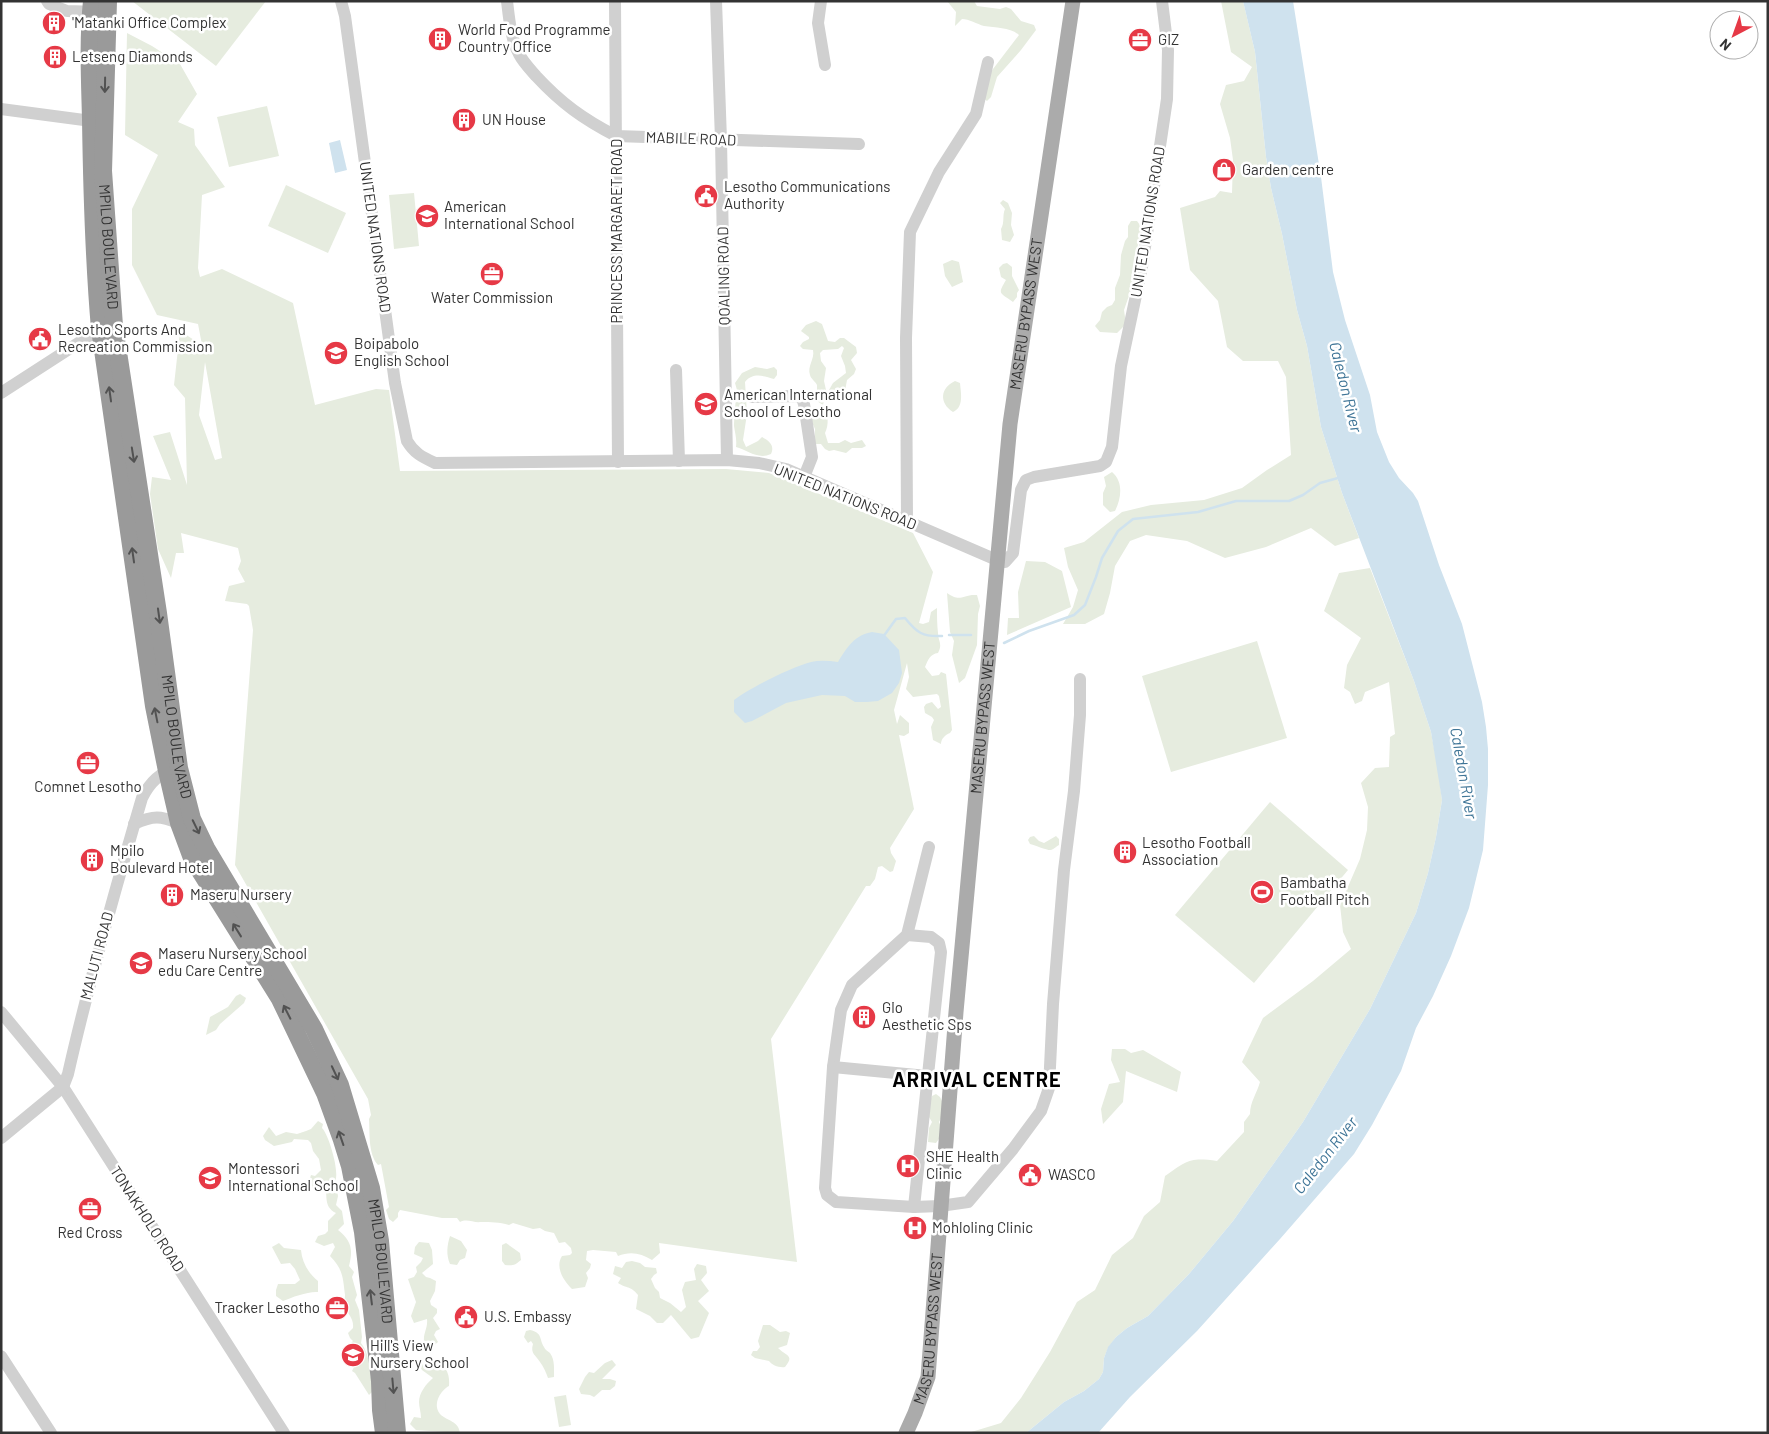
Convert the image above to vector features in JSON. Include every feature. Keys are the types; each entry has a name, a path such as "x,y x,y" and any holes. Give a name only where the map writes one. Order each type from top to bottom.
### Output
{"highway":[{"name":"MPILO BOULEVARD","path":"99,7 98,122 103,171 107,328 157,604 179,823 192,858 284,1007 325,1093 342,1140 350,1166 363,1232 380,1380 384,1433"},
{"name":"MPILO BOULEVARD","path":"173,770 192,819 206,848 314,1029 340,1085 371,1188 380,1241 397,1433"}],"main road":[{"name":"MASERU BYPASS WEST","path":"906,1433 928,1377 957,1002 999,561 1010,424 1073,1"}],"street":[{"path":"47,1 49,4 67,11 99,7"},
{"name":"UNITED NATIONS ROAD","path":"341,1 346,25 395,383 407,441 420,456 435,463 728,460 759,463 786,469 1005,562 1012,553 1021,490 1026,480 1100,466 1106,462 1112,447 1122,366 1142,267 1167,99 1168,50 1162,1"},
{"name":"MABILE ROAD","path":"507,1 519,54 530,69 564,104 590,123 616,136 860,144"},
{"name":"PRINCESS MARGARET ROAD","path":"615,1 618,462"},
{"name":"QOALING ROAD","path":"716,1 728,460"},
{"path":"822,1 818,23 825,65"},
{"path":"907,521 906,338 910,232 939,172 976,114 988,62"},
{"path":"1,109 98,122"},
{"path":"1,393 107,328"},
{"path":"676,370 679,461"},
{"path":"752,397 797,396 802,398 812,457 804,477"},
{"path":"929,847 907,935 852,985 841,1010 834,1068 825,1188 828,1195 836,1202 914,1208 968,1202 1013,1148 1041,1110 1049,1088 1053,1004 1064,870 1074,791 1080,714 1080,679"},
{"name":"MALUTI ROAD","path":"63,1087 68,1074 88,986 142,798 149,784 173,770"},
{"path":"134,824 148,817 159,816 179,823"},
{"path":"907,935 931,937 939,943 941,952 914,1208"},
{"name":"TONAKHOLO ROAD","path":"1,1012 63,1087 284,1433"},
{"path":"834,1068 927,1076"},
{"path":"1,1138 63,1087"},
{"path":"1,1356 51,1433"}],"shaded area":[{"path":"132,1 266,1 216,66"},
{"path":"947,1 974,1 977,6 1000,9 1006,7 1011,9 1021,21 1034,25 1036,30 997,77 991,97 987,101 983,98 988,77 1019,35 1007,29 984,26 965,19 962,19 955,26 956,12"},
{"path":"1221,1 1243,1 1255,52 1271,188 1297,310 1307,346 1321,427 1342,493 1359,538 1335,546 1311,528 1266,547 1225,558 1187,541 1146,535 1130,541 1115,566 1104,614 1085,624 1063,624 1073,607 1078,590 1068,567 1064,548 1084,542 1122,512 1151,505 1204,500 1242,488 1291,455 1286,377 1278,361 1243,361 1227,347 1218,301 1190,270 1180,208 1215,197 1220,191 1232,193 1233,160 1230,138 1220,104 1226,85 1244,81 1252,67 1231,52"},
{"path":"127,33 180,64 197,94 178,122 194,129 195,145 225,187 202,195 198,268 200,277 222,269 293,303 315,405 376,389 389,390 400,471 726,469 769,473 913,533 933,572 919,623 929,622 931,612 937,608 940,647 938,653 930,658 925,667 932,676 939,675 941,672 946,674 952,730 944,737 941,744 933,740 931,727 934,720 925,713 924,707 932,702 938,709 941,707 939,696 937,694 913,697 906,689 909,677 907,663 894,710 897,724 900,715 909,723 909,733 904,736 899,735 914,809 890,848 896,861 893,871 890,872 882,866 878,867 875,879 870,886 866,886 771,1039 797,1262 659,1243 660,1253 652,1260 635,1254 618,1256 616,1252 593,1250 587,1251 586,1260 591,1264 586,1273 588,1278 585,1287 572,1289 563,1278 559,1265 562,1256 572,1253 571,1248 565,1242 559,1243 554,1233 540,1228 533,1229 513,1223 509,1225 488,1222 460,1222 457,1218 442,1218 400,1210 398,1217 393,1222 389,1219 386,1210 389,1207 381,1164 378,1165 371,1149 369,1119 371,1115 368,1099 235,865 253,630 249,606 247,604 225,601 229,586 245,582 238,569 241,561 238,548 181,533 184,553 176,553 171,578 158,549 150,494 152,477 171,480 153,436 170,432 187,485 185,398 174,385 180,331 202,345 198,324 157,315 132,265 132,209 158,155 125,135","holes":["205,362 222,458 215,460 199,415"]},
{"path":"267,106 279,156 229,167 217,117"},
{"path":"286,185 346,213 328,253 268,226"},
{"path":"414,193 419,246 394,249 389,195"},
{"path":"1003,200 1008,203 1012,213 1011,225 1014,235 1010,242 1002,240 1001,229 1005,209 1000,203"},
{"path":"1131,221 1137,221 1142,228 1142,235 1138,241 1137,267 1134,271 1132,287 1124,310 1126,324 1117,333 1100,332 1095,326 1100,320 1102,312 1112,305 1115,300 1115,288 1120,275 1121,255 1128,237 1128,226"},
{"path":"952,260 959,262 963,282 952,287 945,276 943,264"},
{"path":"1007,263 1012,267 1012,276 1019,290 1013,302 1001,293 1001,288 1006,280 1001,277 999,268"},
{"path":"816,321 822,324 828,341 835,342 840,338 844,338 856,347 857,353 851,360 856,369 854,374 847,380 845,391 833,394 829,390 833,383 846,373 841,356 844,348 842,346 838,349 823,350 820,353 821,361 826,368 824,381 826,390 823,405 817,401 813,392 817,390 817,385 809,372 813,350 803,349 800,346 809,339 801,331 806,325"},
{"path":"755,367 767,369 774,367 777,370 777,375 774,379 755,376 745,382 747,414 743,440 746,447 762,437 767,440 772,448 771,454 766,456 757,455 736,447 734,426 737,390 735,383 742,373"},
{"path":"955,381 960,383 961,400 959,407 953,412 945,404 943,396 946,388"},
{"path":"822,407 827,416 828,423 825,433 828,443 839,443 845,440 851,443 862,440 866,446 852,448 846,453 834,450 829,451 821,444 815,444 815,429 811,420 818,408"},
{"path":"1112,472 1116,476 1120,491 1115,511 1110,512 1103,505 1103,493 1106,486 1104,477"},
{"path":"1026,561 1045,562 1062,571 1071,607 1007,635 1008,618 1019,618 1018,592"},
{"path":"1370,568 1414,681 1431,732 1438,769 1442,800 1428,873 1416,913 1370,1009 1303,1122 1233,1221 1189,1274 1148,1316 1116,1337 1108,1348 1104,1358 1103,1372 1099,1379 1084,1391 1064,1402 1026,1433 968,1433 1001,1423 1021,1398 1050,1352 1077,1302 1095,1290 1112,1255 1133,1238 1144,1216 1160,1202 1165,1176 1189,1161 1217,1161 1244,1132 1244,1122 1250,1114 1252,1102 1260,1082 1242,1062 1263,1018 1313,981 1351,949 1343,932 1340,905 1360,859 1367,830 1368,807 1361,783 1375,768 1389,767 1390,737 1395,734 1389,682 1365,692 1362,701 1355,704 1350,692 1344,688 1347,665 1361,638 1324,611 1339,573"},
{"path":"947,593 959,598 977,595 980,606 977,645 965,678 959,683 952,655 954,641 950,632"},
{"path":"1257,641 1287,738 1171,772 1142,676"},
{"name":"Bambatha Football Pitch","path":"1270,802 1348,870 1254,983 1175,915"},
{"path":"1034,836 1044,843 1056,836 1059,839 1059,845 1050,850 1030,844 1028,840"},
{"path":"240,994 246,998 244,1003 220,1024 216,1030 206,1035 210,1017 228,1007 236,996"},
{"path":"1112,1049 1125,1049 1131,1053 1143,1050 1181,1072 1177,1092 1126,1071 1123,1102 1103,1124 1101,1109 1109,1084 1120,1082 1111,1060"},
{"path":"936,1094 940,1097 946,1109 939,1122 942,1129 941,1136 936,1143 928,1142 929,1128 932,1122 926,1112 932,1096"},
{"path":"318,1121 323,1124 322,1128 328,1138 335,1163 335,1181 338,1196 336,1205 342,1211 344,1224 338,1230 349,1242 351,1250 349,1266 354,1272 352,1277 357,1295 355,1300 359,1310 361,1343 367,1356 373,1388 369,1395 352,1371 358,1359 357,1355 355,1354 351,1359 343,1352 353,1341 348,1333 353,1328 353,1325 352,1319 345,1307 342,1274 338,1265 330,1256 335,1247 333,1243 324,1246 315,1242 318,1236 328,1231 328,1221 336,1213 327,1203 324,1183 319,1187 311,1188 309,1181 311,1175 315,1176 321,1170 319,1159 308,1140 294,1139 292,1142 274,1146 265,1140 263,1136 269,1127 276,1136 286,1132 297,1134 311,1129"},
{"path":"450,1236 461,1241 467,1250 465,1258 460,1260 457,1265 450,1264 448,1257 447,1250"},
{"path":"419,1242 429,1243 432,1250 433,1264 422,1273 436,1281 435,1291 430,1301 431,1305 437,1309 437,1313 433,1318 440,1329 434,1335 438,1342 433,1346 424,1343 427,1319 414,1323 411,1316 416,1302 408,1279 414,1277 417,1272 416,1267 423,1258 414,1254 415,1247"},
{"path":"279,1243 284,1248 301,1250 306,1267 318,1281 318,1292 305,1293 283,1301 276,1296 278,1284 295,1284 300,1280 290,1263 281,1264 272,1247"},
{"path":"506,1243 520,1253 521,1260 514,1265 505,1265 502,1261 502,1245"},
{"path":"626,1262 640,1263 645,1267 656,1268 657,1273 651,1279 659,1292 660,1298 681,1312 686,1307 682,1290 685,1282 696,1280 694,1269 697,1264 706,1266 707,1273 701,1280 709,1291 698,1301 709,1313 699,1337 691,1339 671,1315 663,1323 657,1323 650,1316 636,1309 638,1295 631,1288 618,1283 621,1278 613,1274 615,1266 622,1268"},
{"path":"763,1325 770,1325 780,1332 786,1331 790,1333 787,1345 778,1348 789,1358 785,1367 776,1366 769,1361 755,1358 751,1355 753,1351 757,1351 760,1347 758,1341"},
{"path":"530,1330 539,1335 544,1348 552,1356 554,1377 548,1378 543,1366 533,1352 533,1344 531,1341 528,1343 524,1337 526,1331"},
{"path":"612,1360 616,1365 602,1379 616,1381 615,1386 610,1390 602,1390 594,1397 581,1394 579,1389 589,1372 594,1373 605,1363"},
{"path":"441,1362 448,1373 449,1386 443,1391 437,1402 438,1410 443,1417 457,1426 460,1433 416,1430 410,1424 414,1417 421,1418 420,1395 433,1378 422,1370 419,1365"},
{"path":"566,1395 571,1425 559,1427 554,1397"}],"water":[{"name":"Caledon River","path":"1243,1 1293,1 1321,177 1333,272 1345,320 1370,395 1377,432 1389,462 1399,478 1418,501 1439,565 1462,624 1482,702 1488,749 1488,785 1483,850 1469,908 1451,956 1416,1028 1401,1071 1354,1154 1197,1331 1130,1397 1098,1433 1026,1433 1064,1402 1084,1391 1099,1379 1103,1372 1104,1358 1108,1347 1127,1328 1148,1316 1189,1274 1233,1221 1303,1122 1370,1009 1416,913 1428,873 1442,800 1431,732 1414,681 1342,493 1321,427 1307,346 1297,310 1271,188 1255,52"},
{"path":"340,140 347,170 335,173 329,143"},
{"path":"872,632 884,634 899,650 902,673 899,683 892,693 878,701 867,702 855,702 845,696 822,695 786,703 745,723 734,712 734,700 750,689 782,673 811,662 838,662 852,642"}],"waterway":[{"path":"1004,643 1029,631 1074,615 1085,605 1102,558 1118,531 1133,519 1198,512 1236,501 1289,501 1303,495 1320,483 1338,478"},
{"path":"883,637 896,619 905,618 913,627 925,635 942,636"},
{"path":"949,635 971,635"}],"place":[{"name":"'Matanki Office Complex","path":"54,23"},
{"name":"World Food Programme Country Office","path":"440,39"},
{"name":"GIZ","path":"1140,40"},
{"name":"Letseng Diamonds","path":"55,57"},
{"name":"UN House","path":"464,120"},
{"name":"Garden centre","path":"1224,170"},
{"name":"Lesotho Communications Authority","path":"706,196"},
{"name":"American International School","path":"427,216"},
{"name":"Water Commission","path":"492,274"},
{"name":"Lesotho Sports And Recreation Commission","path":"40,339"},
{"name":"Boipabolo English School","path":"336,353"},
{"name":"American International School of Lesotho","path":"706,404"},
{"name":"Comnet Lesotho","path":"88,763"},
{"name":"Lesotho Football Association","path":"1125,852"},
{"name":"Mpilo Boulevard Hotel","path":"92,860"},
{"name":"Bambatha Football Pitch","path":"1262,892"},
{"name":"Maseru Nursery","path":"172,895"},
{"name":"Maseru Nursery School edu Care Centre","path":"141,963"},
{"name":"Glo Aesthetic Sps","path":"864,1017"},
{"name":"SHE Health Clinic","path":"908,1166"},
{"name":"WASCO","path":"1030,1175"},
{"name":"Montessori International School","path":"210,1178"},
{"name":"Red Cross","path":"90,1209"},
{"name":"Mohloling Clinic","path":"915,1228"},
{"name":"Tracker Lesotho","path":"337,1308"},
{"name":"U.S. Embassy","path":"466,1317"},
{"name":"Hill's View Nursery School","path":"353,1355"}],"district":[{"name":"ARRIVAL CENTRE","path":"977,1080"}]}
